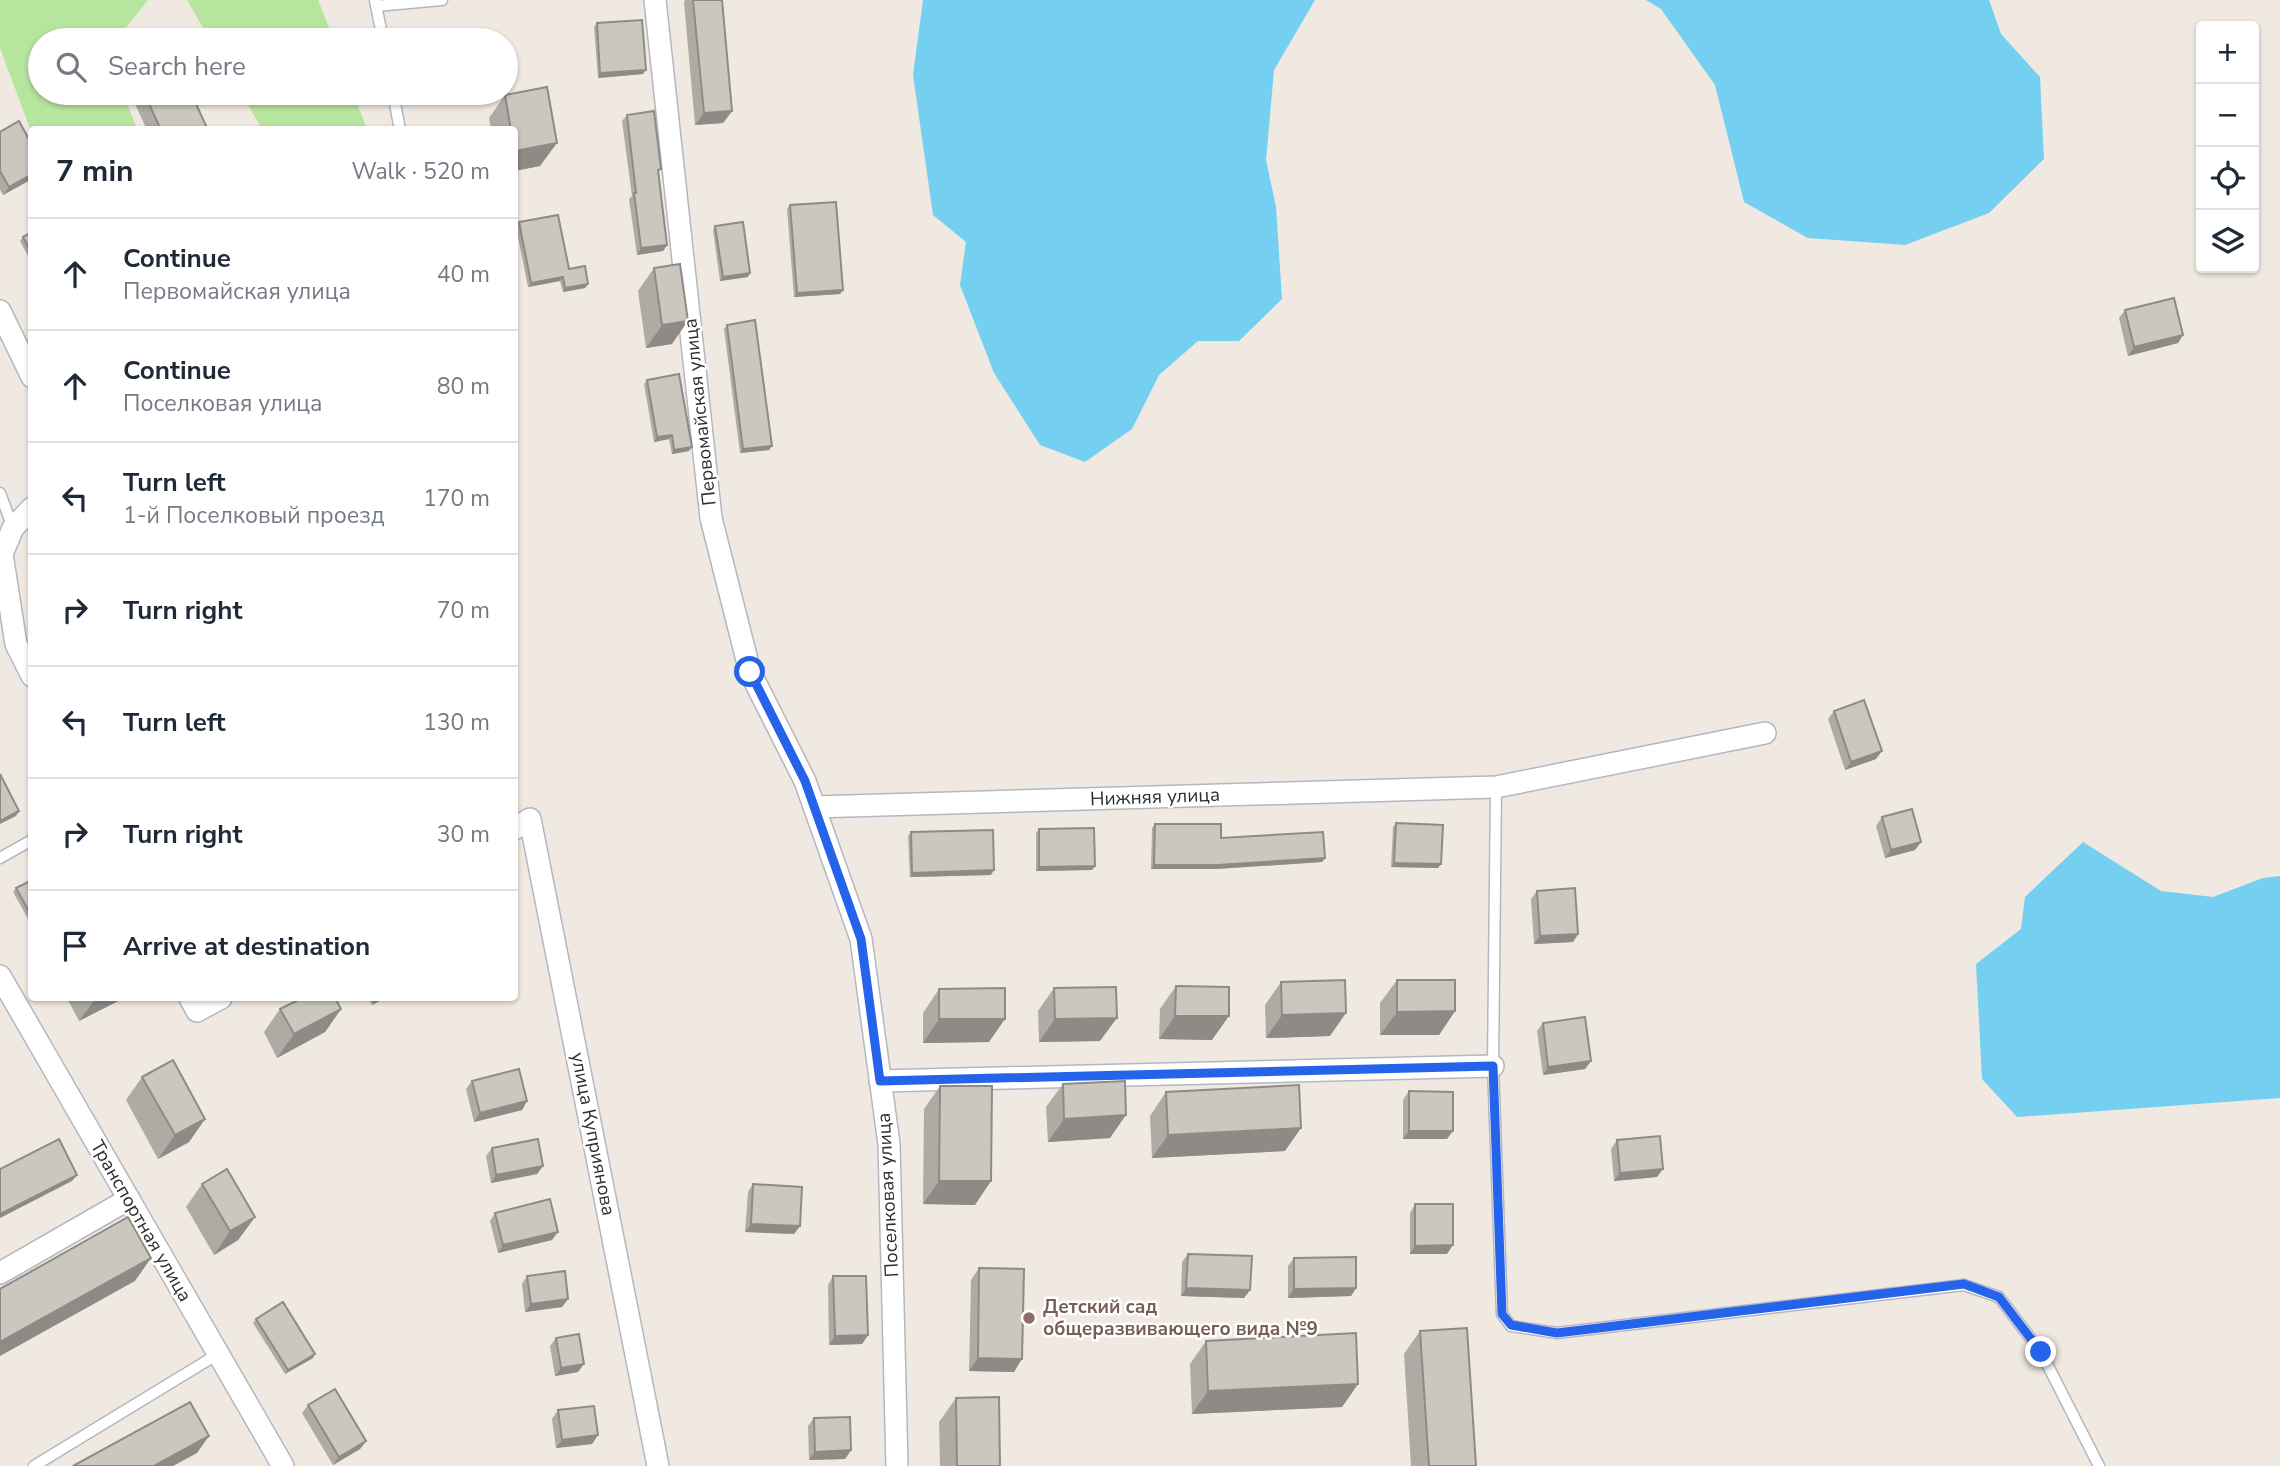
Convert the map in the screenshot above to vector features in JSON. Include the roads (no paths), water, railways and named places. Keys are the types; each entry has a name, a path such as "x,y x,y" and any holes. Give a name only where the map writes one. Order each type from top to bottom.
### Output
{"street":[{"name":"Первомайская улица","path":"655,0 711,518 750,672 805,781 814,807"},
{"path":"0,311 28,369"},
{"path":"28,512 13,528 2,554 16,644 28,668"},
{"name":"Нижняя улица","path":"814,807 1496,787 1765,733"},
{"name":"Поселковая улица","path":"814,807 861,939 889,1144 897,1466"},
{"name":"улица Куприянова","path":"518,827 530,820 658,1466"},
{"name":"Транспортная улица","path":"0,976 282,1466"},
{"path":"192,1001 197,1011 215,1001"},
{"path":"880,1081 1493,1066"},
{"path":"0,1273 129,1199"}],"lane":[{"path":"380,28 375,3 442,0"},
{"path":"395,105 399,126"},
{"path":"0,493 13,528"},
{"path":"1496,787 1493,1066 1502,1314 1511,1325 1557,1333 1964,1284 1999,1297 2041,1352 2099,1466"},
{"path":"0,858 28,842"},
{"path":"34,1466 218,1354"}],"water":[{"path":"923,0 1315,0 1274,70 1266,160 1276,207 1282,299 1239,341 1198,341 1159,375 1132,429 1085,462 1040,445 994,373 960,285 966,242 933,215 913,75"},
{"path":"1646,0 1989,0 2001,34 2040,77 2044,159 1989,213 1905,245 1808,238 1744,202 1715,85 1661,9"},
{"path":"2083,842 2161,891 2213,897 2263,878 2280,876 2280,1098 2017,1117 1982,1079 1976,964 2021,929 2025,897"}],"place":[{"name":"Детский сад общеразвивающего вида №9","path":"1029,1318"}]}
